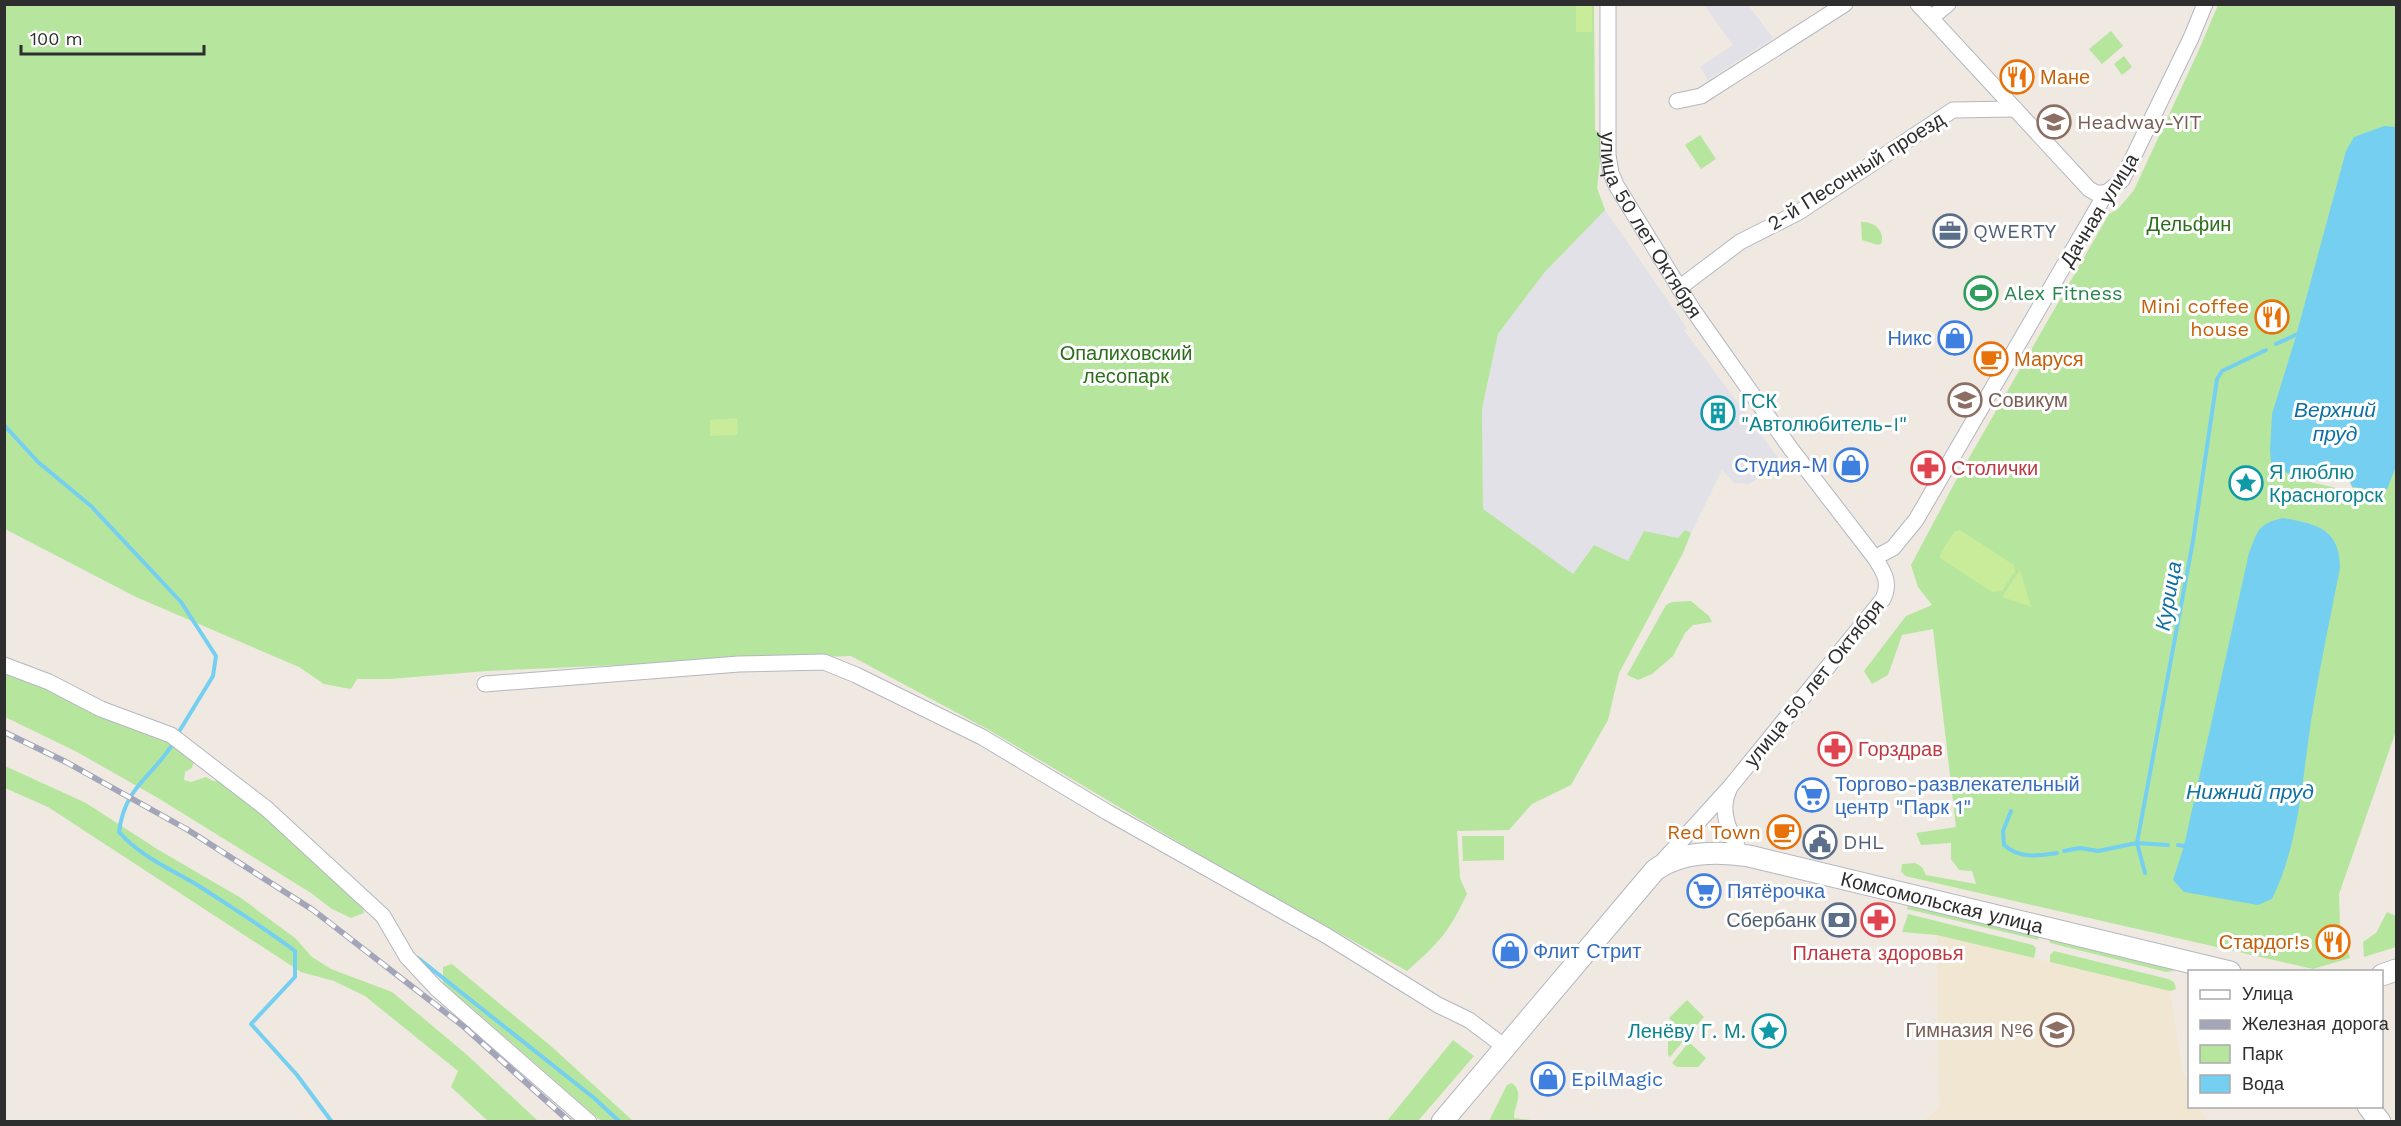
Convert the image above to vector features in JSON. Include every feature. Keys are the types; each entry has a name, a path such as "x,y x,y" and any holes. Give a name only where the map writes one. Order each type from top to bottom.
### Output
{"street":[{"name":"улица 50 лет Октября","path":"1442,1122 1655,870 1730,787 1883,599 1887,584 1883,570 1875,558 1791,449 1679,288 1611,173 1608,154 1608,4"},
{"path":"1677,101 1701,96 1845,4"},
{"path":"1918,4 2089,189 2096,193 2106,193"},
{"path":"1931,18 1948,4"},
{"name":"Дачная улица","path":"1880,555 1893,548 1916,520 2106,193 2122,180 2205,4"},
{"name":"2-й Песочный проезд","path":"1679,288 1740,242 1799,212 1953,110 2015,109"},
{"path":"485,684 739,664 824,662 856,675 982,737 1327,936 1438,1005 1469,1020 1505,1047"},
{"path":"4,664 49,682 101,709 171,735 267,809 383,916 407,957 436,988 590,1122"},
{"path":"1730,787 1725,798 1725,816 1741,854"},
{"name":"Комсомольская улица","path":"1655,870 1664,863 1683,857 1741,854 2222,970"},
{"path":"2369,1108 2380,1122"}],"shaded area":[{"path":"1704,5 1748,5 1773,38 1708,80 1700,67 1733,45"},
{"path":"1605,210 1687,328 1684,330 1782,463 1749,484 1734,483 1722,470 1691,533 1685,530 1678,538 1644,531 1628,561 1573,574 1483,510 1482,409 1498,334 1544,273"},
{"name":"Гимназия №6","path":"1937,935 2170,991 2182,1069 2188,1084 2188,1108 2200,1108 2206,1121 1923,1122 1939,1108"}],"green space":[{"name":"Опалиховский лесопарк","path":"4,5 1594,5 1595,129 1602,142 1597,188 1605,210 1544,273 1498,334 1482,409 1483,509 1573,574 1594,545 1628,561 1644,531 1678,538 1685,530 1691,533 1683,553 1619,673 1608,720 1571,785 1532,804 1509,830 1457,831 1460,878 1467,894 1442,937 1407,971 1229,872 989,730 851,656 487,671 390,679 357,679 351,689 324,684 299,667 136,597 5,529"},
{"path":"1576,5 1592,5 1592,32 1576,32"},
{"name":"Дельфин","path":"2218,5 2396,5 2396,731 2339,894 2340,925 2350,958 2313,969 1905,876 1901,871 1902,864 1915,863 1922,867 1926,875 1976,884 1972,871 1959,870 1951,859 1951,843 1921,845 1916,833 1956,827 1933,629 1902,635 1888,675 1872,684 1864,671 1906,616 1932,605 1918,587 1911,565 1954,484 2109,214 2118,209 2134,190"},
{"path":"2111,31 2123,46 2102,64 2089,49"},
{"path":"2124,56 2132,67 2122,75 2114,64"},
{"path":"1700,135 1716,159 1701,169 1685,145"},
{"path":"1861,222 1877,227 1882,235 1881,244 1862,240"},
{"path":"737,418 738,435 710,436 710,420"},
{"path":"1960,530 2014,565 2015,571 2002,591 1992,592 1940,558 1941,552 1954,532"},
{"path":"2020,570 2031,607 2002,597"},
{"path":"1691,601 1709,616 1712,622 1693,625 1685,633 1673,656 1652,674 1638,680 1627,675 1666,605 1672,602"},
{"path":"4,671 51,689 78,705 169,739 194,761 192,768 185,772 184,780 191,782 206,777 213,781 221,780 249,800 362,906 364,913 351,918 332,909 311,893 158,798 77,752 5,717"},
{"path":"5,766 86,803 157,849 241,898 295,938 312,957 331,969 392,992 466,1054 538,1121 488,1121 451,1087 458,1071 365,996 334,981 301,972 48,807 5,788"},
{"path":"1462,836 1504,836 1504,860 1463,861"},
{"path":"1909,901 2040,934 2038,940 1907,909"},
{"path":"2387,912 2396,916 2396,947 2364,957 2363,942 2376,933"},
{"path":"1908,914 2033,945 2036,948 2034,958 1937,935 1902,932"},
{"path":"2048,937 2171,965 2173,971 2166,972 2050,943"},
{"path":"2054,951 2168,979 2174,982 2176,989 2170,991 2050,962 2050,955"},
{"path":"452,964 552,1047 633,1121 601,1121 443,983 443,967"},
{"path":"1687,1000 1704,1017 1687,1036 1669,1018"},
{"path":"1673,1027 1685,1039 1670,1057 1668,1055 1668,1029"},
{"path":"1453,1040 1474,1056 1418,1121 1387,1121"},
{"path":"1689,1042 1706,1058 1698,1067 1677,1067 1672,1063"},
{"path":"1512,1083 1518,1091 1514,1118 1540,1121 1489,1121 1507,1085"}],"water":[{"name":"Верхний пруд","path":"2384,126 2396,127 2396,467 2387,489 2376,491 2301,477 2275,469 2271,462 2270,451 2272,414 2296,336 2346,151 2354,137"},
{"name":"Нижний пруд","path":"2283,518 2316,526 2331,537 2339,555 2340,568 2314,702 2294,834 2272,899 2258,905 2184,892 2173,880 2184,846 2249,553 2254,539 2263,526"}],"pier":[{"path":"2331,469 2348,477 2354,492 2310,482 2318,473"}],"waterway":[{"name":"Курица","path":"2276,344 2300,333"},
{"name":"Курица","path":"2145,873 2137,843 2193,541 2217,379 2222,371 2266,350"},
{"path":"4,425 38,462 91,506 181,602 216,656 213,676 177,735"},
{"path":"174,742 127,803 119,832 147,856 199,886 295,951 295,977 251,1024 297,1075 332,1122"},
{"path":"2011,811 2003,831 2004,845 2016,853 2036,855 2057,853"},
{"path":"2064,851 2080,848 2098,851 2137,843 2168,845"},
{"path":"2178,845 2184,846"},
{"path":"418,958 594,1098 620,1122"}],"railway":[{"path":"4,732 66,762 188,830 313,910 463,1026 570,1122"}],"place":[{"name":"Мане","path":"2017,77"},
{"name":"Headway-YIT","path":"2054,122"},
{"name":"QWERTY","path":"1950,231"},
{"name":"Alex Fitness","path":"1981,293"},
{"name":"Mini coffee house","path":"2272,317"},
{"name":"Никс","path":"1955,338"},
{"name":"Маруся","path":"1991,359"},
{"name":"Совикум","path":"1965,400"},
{"name":"ГСК \"Автолюбитель-I\"","path":"1718,413"},
{"name":"Студия-М","path":"1851,465"},
{"name":"Столички","path":"1928,468"},
{"name":"Я люблю Красногорск","path":"2246,483"},
{"name":"Горздрав","path":"1835,749"},
{"name":"Торгово-развлекательный центр \"Парк 1\"","path":"1812,795"},
{"name":"Red Town","path":"1784,832"},
{"name":"DHL","path":"1820,842"},
{"name":"Пятёрочка","path":"1704,891"},
{"name":"Сбербанк","path":"1839,920"},
{"name":"Планета здоровья","path":"1878,920"},
{"name":"Стардог!s","path":"2333,942"},
{"name":"Флит Стрит","path":"1510,951"},
{"name":"Гимназия №6","path":"2057,1030"},
{"name":"Ленёву Г. М.","path":"1769,1031"},
{"name":"EpilMagic","path":"1548,1079"}]}
